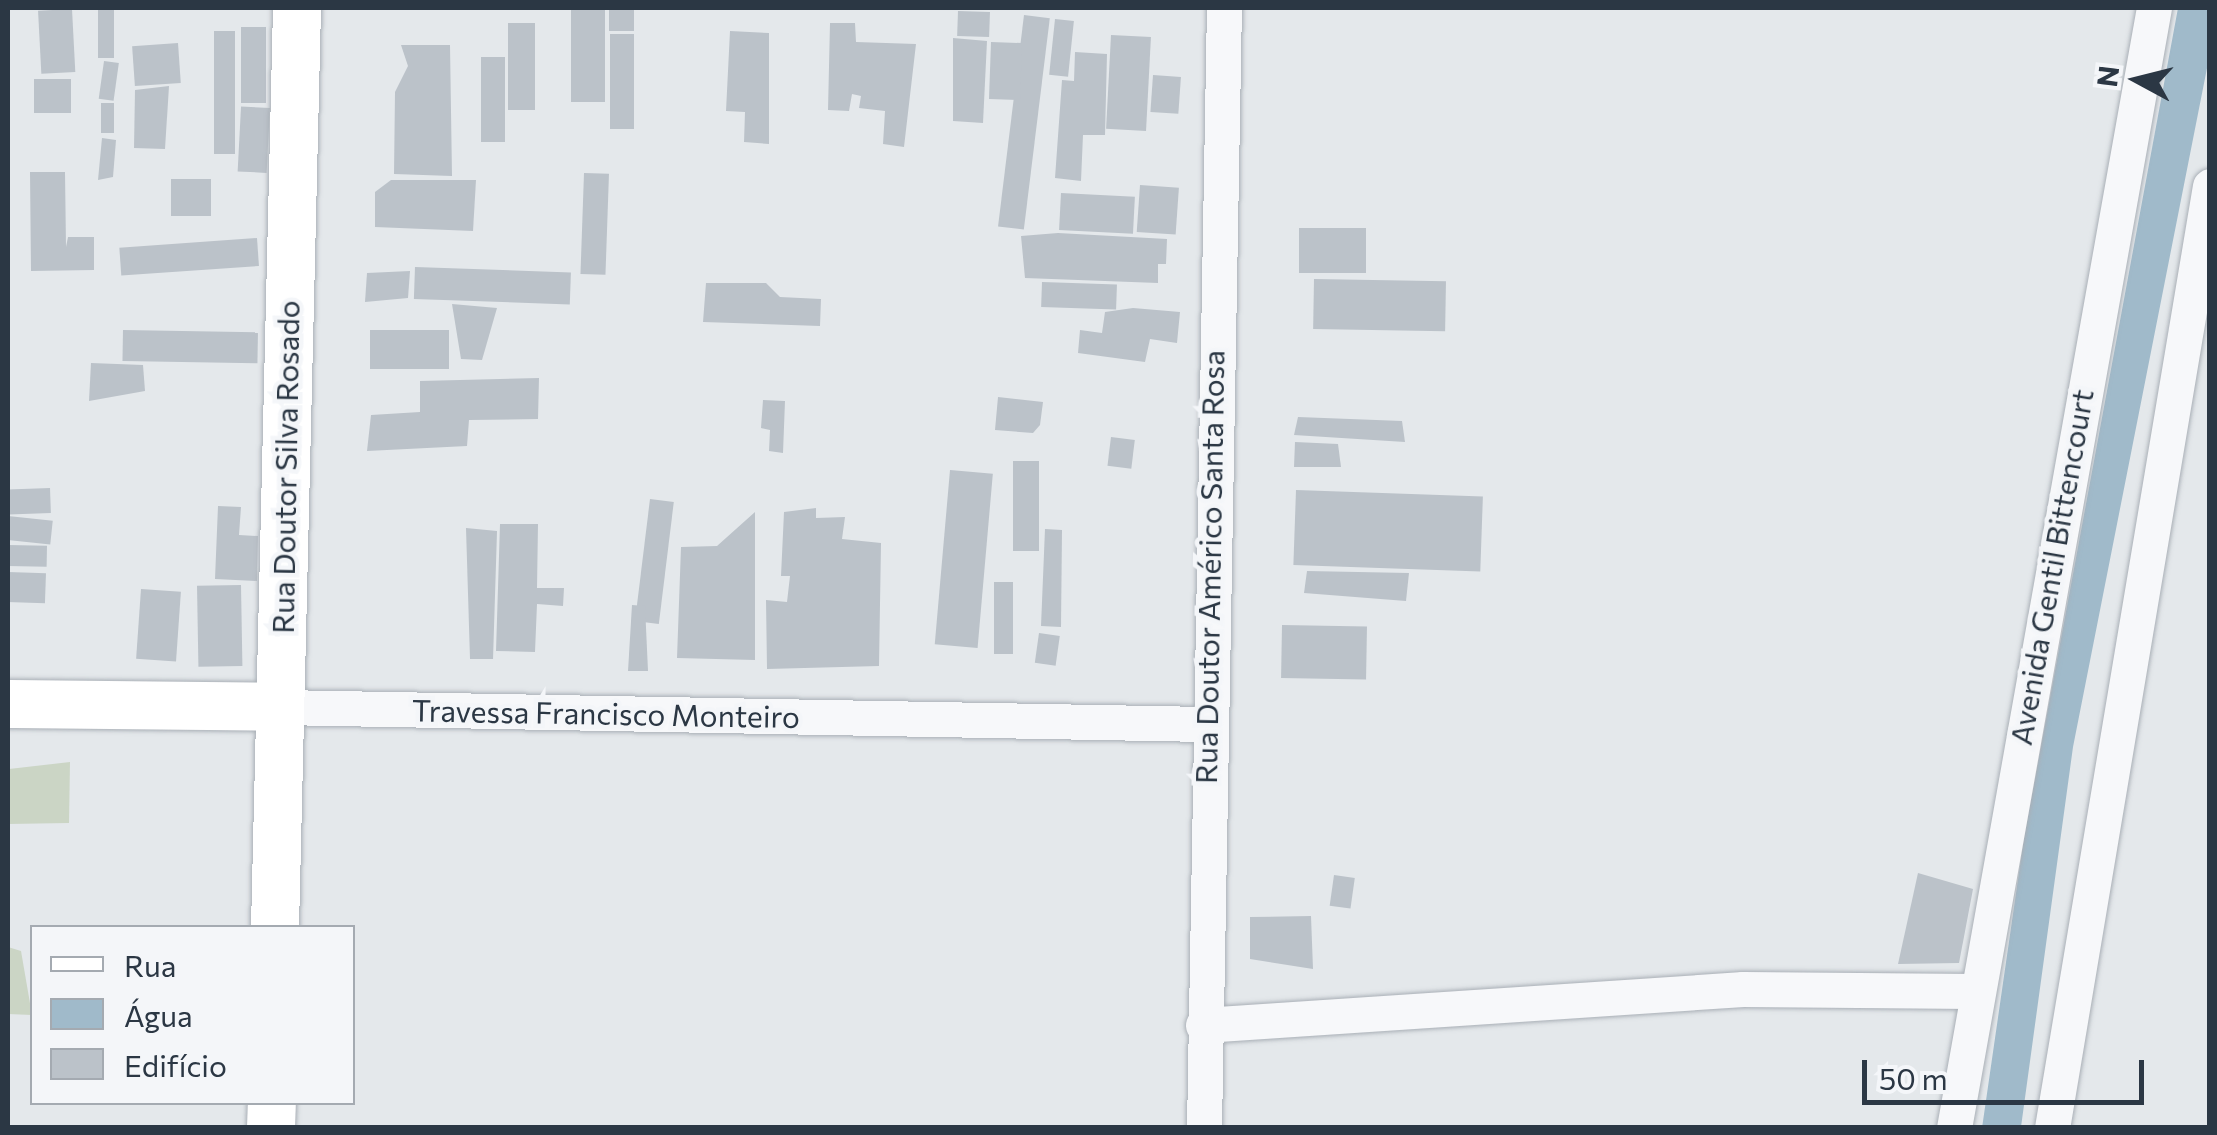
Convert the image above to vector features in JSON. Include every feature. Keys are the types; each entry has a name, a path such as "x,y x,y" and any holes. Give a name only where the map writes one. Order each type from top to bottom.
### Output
{"street":[{"name":"Rua Doutor Silva Rosado","path":"275,925 296,8"},
{"name":"Rua Doutor Américo Santa Rosa","path":"1204,1128 1204,724 1224,8"},
{"name":"Avenida Gentil Bittencourt","path":"1954,1128 1974,991 2154,8"},
{"path":"2052,1128 2210,186"},
{"name":"Travessa Francisco Monteiro","path":"8,704 1204,724"},
{"path":"1203,1024 1743,989 1974,991"}],"green space":[{"path":"70,762 69,823 8,824 9,769"},
{"path":"8,947 21,951 30,1015 8,1014"}],"water":[{"path":"2178,8 2209,8 2209,58 2073,747 2021,1127 1982,1128 2024,838"}],"building":[{"path":"98,8 114,8 114,58 98,58"},
{"path":"571,8 605,8 605,102 571,102"},
{"path":"609,8 634,8 634,31 609,31"},
{"path":"72,9 75,72 41,74 38,11"},
{"path":"958,11 990,12 989,37 957,36"},
{"path":"1024,15 1050,18 1024,230 998,226"},
{"path":"1055,19 1074,21 1068,77 1049,75"},
{"path":"508,23 535,23 535,110 508,110"},
{"path":"830,23 855,23 856,42 916,44 904,147 883,144 885,111 859,108 861,96 852,94 849,111 828,110"},
{"path":"241,27 266,27 266,103 241,103"},
{"path":"214,31 235,31 235,154 214,154"},
{"path":"730,31 769,33 769,144 744,142 745,112 726,111"},
{"path":"610,34 634,34 634,129 610,129"},
{"path":"1111,35 1151,37 1146,131 1106,129"},
{"path":"953,38 987,41 983,123 953,121"},
{"path":"991,42 1022,43 1020,100 989,99"},
{"path":"178,43 181,83 135,86 132,46"},
{"path":"401,45 450,45 452,176 394,174 395,92 408,66"},
{"path":"1075,52 1107,54 1105,135 1083,135 1081,181 1055,178 1062,80 1074,81"},
{"path":"481,57 505,57 505,142 481,142"},
{"path":"104,61 119,63 114,101 99,99"},
{"path":"1153,75 1181,77 1178,114 1150,112"},
{"path":"34,79 71,79 71,113 34,113"},
{"path":"169,86 165,149 134,148 135,90"},
{"path":"101,103 114,103 114,133 101,133"},
{"path":"241,106 270,108 267,173 238,171"},
{"path":"102,138 116,140 113,177 98,180"},
{"path":"30,172 65,172 66,247 68,237 94,237 94,270 31,271"},
{"path":"584,173 609,174 605,275 580,274"},
{"path":"171,179 211,179 211,216 171,216"},
{"path":"391,180 476,180 473,231 375,227 375,192"},
{"path":"1140,185 1179,188 1176,235 1137,232"},
{"path":"1061,193 1135,197 1133,234 1059,230"},
{"path":"1299,228 1366,228 1366,273 1299,273"},
{"path":"1058,233 1167,239 1166,264 1158,264 1158,283 1025,278 1021,236"},
{"path":"257,238 259,266 121,276 119,248"},
{"path":"415,267 571,272 570,304 414,299"},
{"path":"410,271 408,298 365,302 367,273"},
{"path":"1314,279 1446,281 1445,331 1313,329"},
{"path":"1042,282 1117,285 1116,310 1041,307"},
{"path":"706,283 766,283 780,297 821,299 820,326 703,322"},
{"path":"452,304 497,308 482,360 461,359"},
{"path":"1133,308 1180,312 1177,343 1150,339 1145,362 1078,353 1080,330 1102,333 1105,312"},
{"path":"123,330 258,332 257,363 122,361"},
{"path":"370,330 449,330 449,369 370,369"},
{"path":"91,363 143,365 145,391 89,401"},
{"path":"539,378 538,419 469,420 467,446 367,451 371,415 420,412 420,381"},
{"path":"998,397 1043,402 1040,425 1033,433 995,430"},
{"path":"763,400 785,401 783,453 769,451 770,430 761,428"},
{"path":"1298,417 1402,421 1405,442 1294,435"},
{"path":"1111,437 1135,440 1131,469 1107,466"},
{"path":"1295,442 1338,444 1341,467 1294,467"},
{"path":"1013,461 1039,461 1039,551 1013,551"},
{"path":"950,470 993,474 978,648 935,644"},
{"path":"50,488 51,513 9,514 8,489"},
{"path":"1296,490 1483,497 1480,571 1293,565"},
{"path":"650,499 674,502 659,624 635,621"},
{"path":"218,506 241,507 239,535 258,536 257,581 215,579"},
{"path":"816,508 816,518 845,517 842,539 881,543 879,666 767,669 766,600 787,602 790,576 781,576 784,512"},
{"path":"755,512 755,660 677,658 681,547 717,546"},
{"path":"8,516 53,521 50,545 8,540"},
{"path":"500,524 538,524 537,588 564,588 563,606 537,604 535,652 496,651"},
{"path":"466,528 497,531 493,659 470,659"},
{"path":"1045,529 1062,530 1061,627 1041,626"},
{"path":"8,545 47,546 47,567 8,566"},
{"path":"1307,571 1409,573 1406,601 1304,593"},
{"path":"8,572 46,573 45,603 8,602"},
{"path":"994,582 1013,582 1013,654 994,654"},
{"path":"241,585 242,666 198,667 197,586"},
{"path":"141,589 181,592 176,662 136,659"},
{"path":"632,605 645,606 648,671 628,671"},
{"path":"1282,625 1367,626 1366,679 1281,678"},
{"path":"1039,633 1060,636 1056,666 1035,663"},
{"path":"1918,873 1973,889 1959,963 1898,964"},
{"path":"1334,875 1355,878 1350,909 1330,906"},
{"path":"1311,916 1313,969 1250,959 1250,917"}]}
